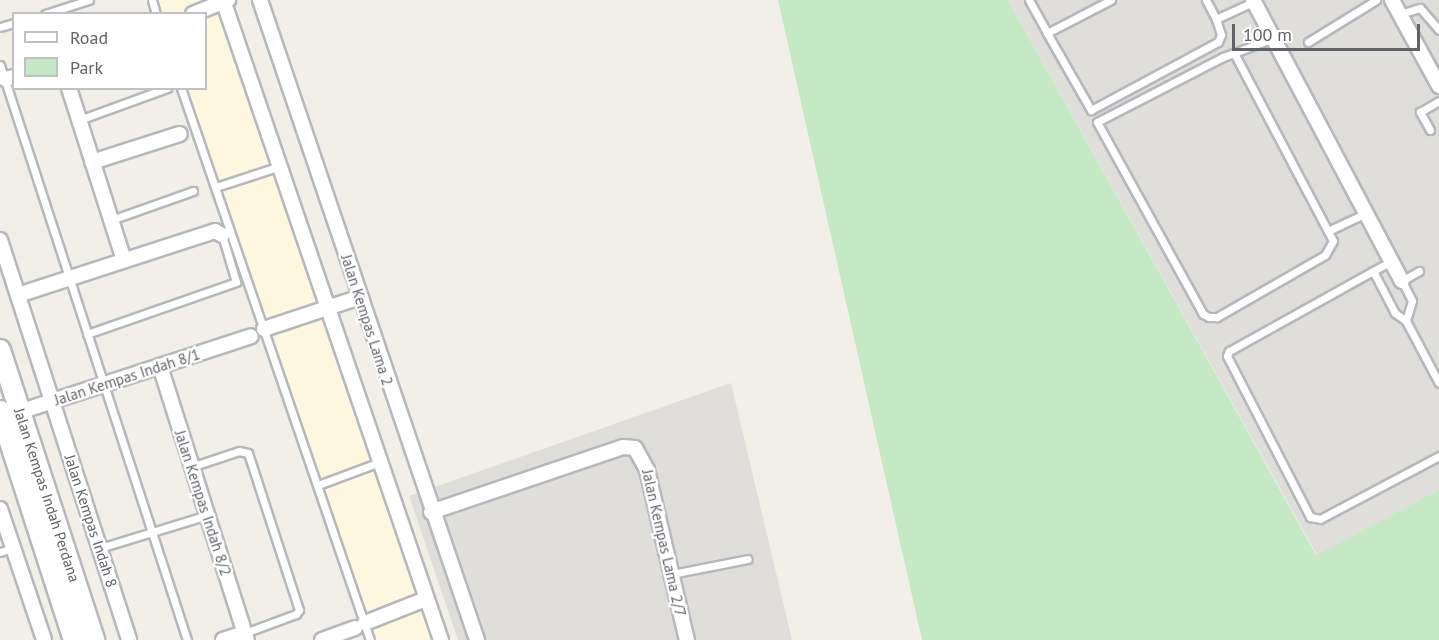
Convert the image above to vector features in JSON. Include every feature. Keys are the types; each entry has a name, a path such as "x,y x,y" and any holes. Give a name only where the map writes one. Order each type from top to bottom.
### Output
{"street":[{"name":"Jalan Kempas Lama 2","path":"260,0 477,640"},
{"path":"1392,0 1437,78"},
{"path":"198,12 224,1 441,640"},
{"path":"1254,1 1402,280"},
{"path":"70,90 124,260"},
{"path":"92,162 180,134"},
{"path":"18,295 215,231 222,235"},
{"name":"Jalan Kempas Indah 8","path":"0,240 129,640"},
{"path":"264,329 327,306 360,297"},
{"name":"Jalan Kempas Indah 8/1","path":"8,414 52,402 251,336"},
{"name":"Jalan Kempas Indah Perdana","path":"0,350 8,414 74,640"},
{"name":"Jalan Kempas Indah 8/2","path":"160,366 246,636"},
{"name":"Jalan Kempas Indah Perdana","path":"8,414 94,640"},
{"name":"Jalan Kempas Lama 2/7","path":"432,512 623,447 635,448 647,470 687,640"},
{"path":"0,509 6,550 44,640"},
{"path":"322,640 426,599"},
{"path":"223,640 246,636"}],"lane":[{"path":"51,12 89,0"},
{"path":"1029,0 1203,314 1209,317 1217,317 1325,255 1333,241 1234,53"},
{"path":"1047,33 1111,0"},
{"path":"1091,110 1218,42 1221,35 1206,0"},
{"path":"1308,42 1376,0"},
{"path":"1216,19 1254,1"},
{"path":"1400,14 1420,8 1439,30"},
{"path":"1097,122 1234,53 1275,38"},
{"path":"0,65 187,640"},
{"path":"79,120 162,90"},
{"path":"182,90 318,485 360,626 370,640"},
{"path":"1430,130 1420,111 1439,101"},
{"path":"216,187 280,166"},
{"path":"111,220 193,191"},
{"path":"1328,231 1366,213"},
{"path":"87,334 236,282 222,235"},
{"path":"1392,261 1229,351 1227,356 1310,517 1320,519 1439,456"},
{"path":"1373,271 1395,313 1406,321 1439,383"},
{"path":"1406,321 1412,301 1402,280 1419,271"},
{"path":"192,467 239,451 248,453 299,610 246,636"},
{"path":"318,485 380,462"},
{"path":"100,548 207,515"},
{"path":"672,574 748,559"}],"shaded area":[{"path":"149,0 228,0 446,640 368,640 178,90 207,90 207,12 153,12"},
{"path":"1008,0 1439,0 1439,490 1317,555"},
{"path":"731,383 792,640 458,640 409,496"}],"green space":[{"path":"778,0 1008,0 1316,555 1439,490 1439,640 922,640"}]}
